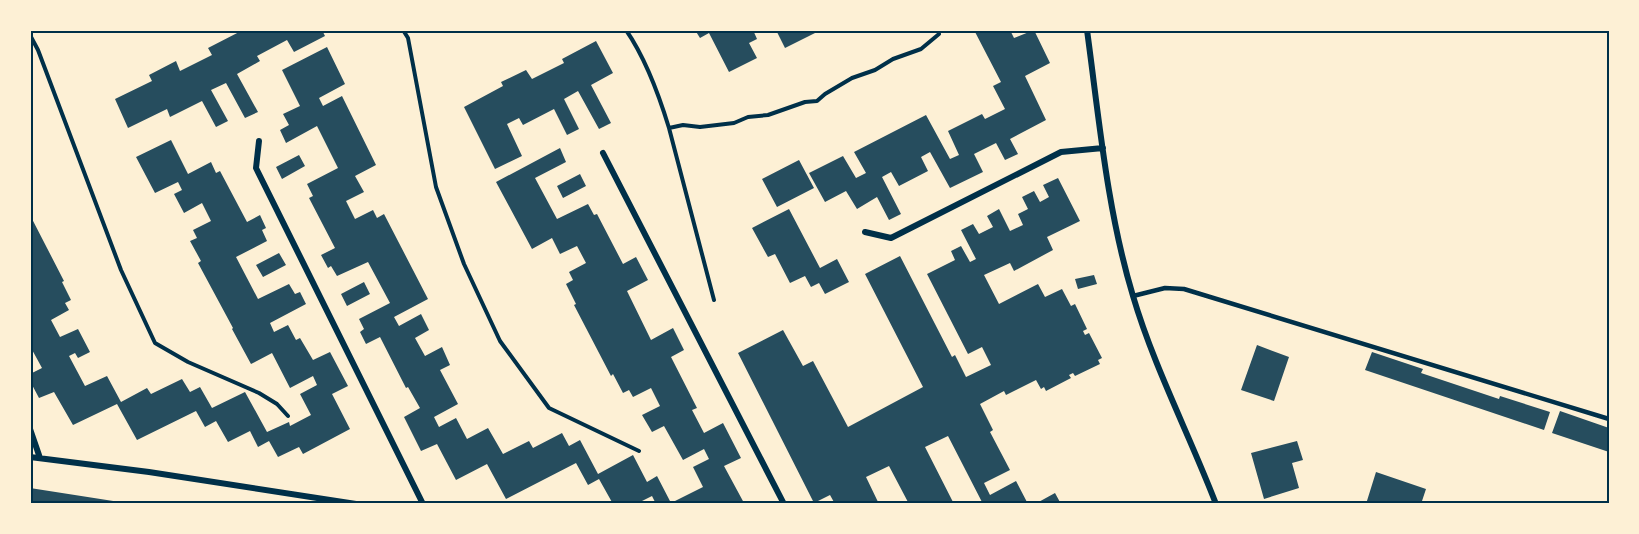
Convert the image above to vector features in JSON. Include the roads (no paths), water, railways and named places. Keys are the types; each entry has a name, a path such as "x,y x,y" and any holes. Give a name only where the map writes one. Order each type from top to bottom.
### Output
{"street":[{"path":"1087,30 1103,147 1120,244 1133,296 1161,372 1216,504"},
{"path":"259,141 256,168 423,504"},
{"path":"865,232 891,238 1061,152 1103,147"},
{"path":"603,153 784,504"},
{"path":"30,429 40,458"},
{"path":"30,457 149,472 356,504"}],"lane":[{"path":"1133,296 1165,288 1184,289 1609,419"}]}
